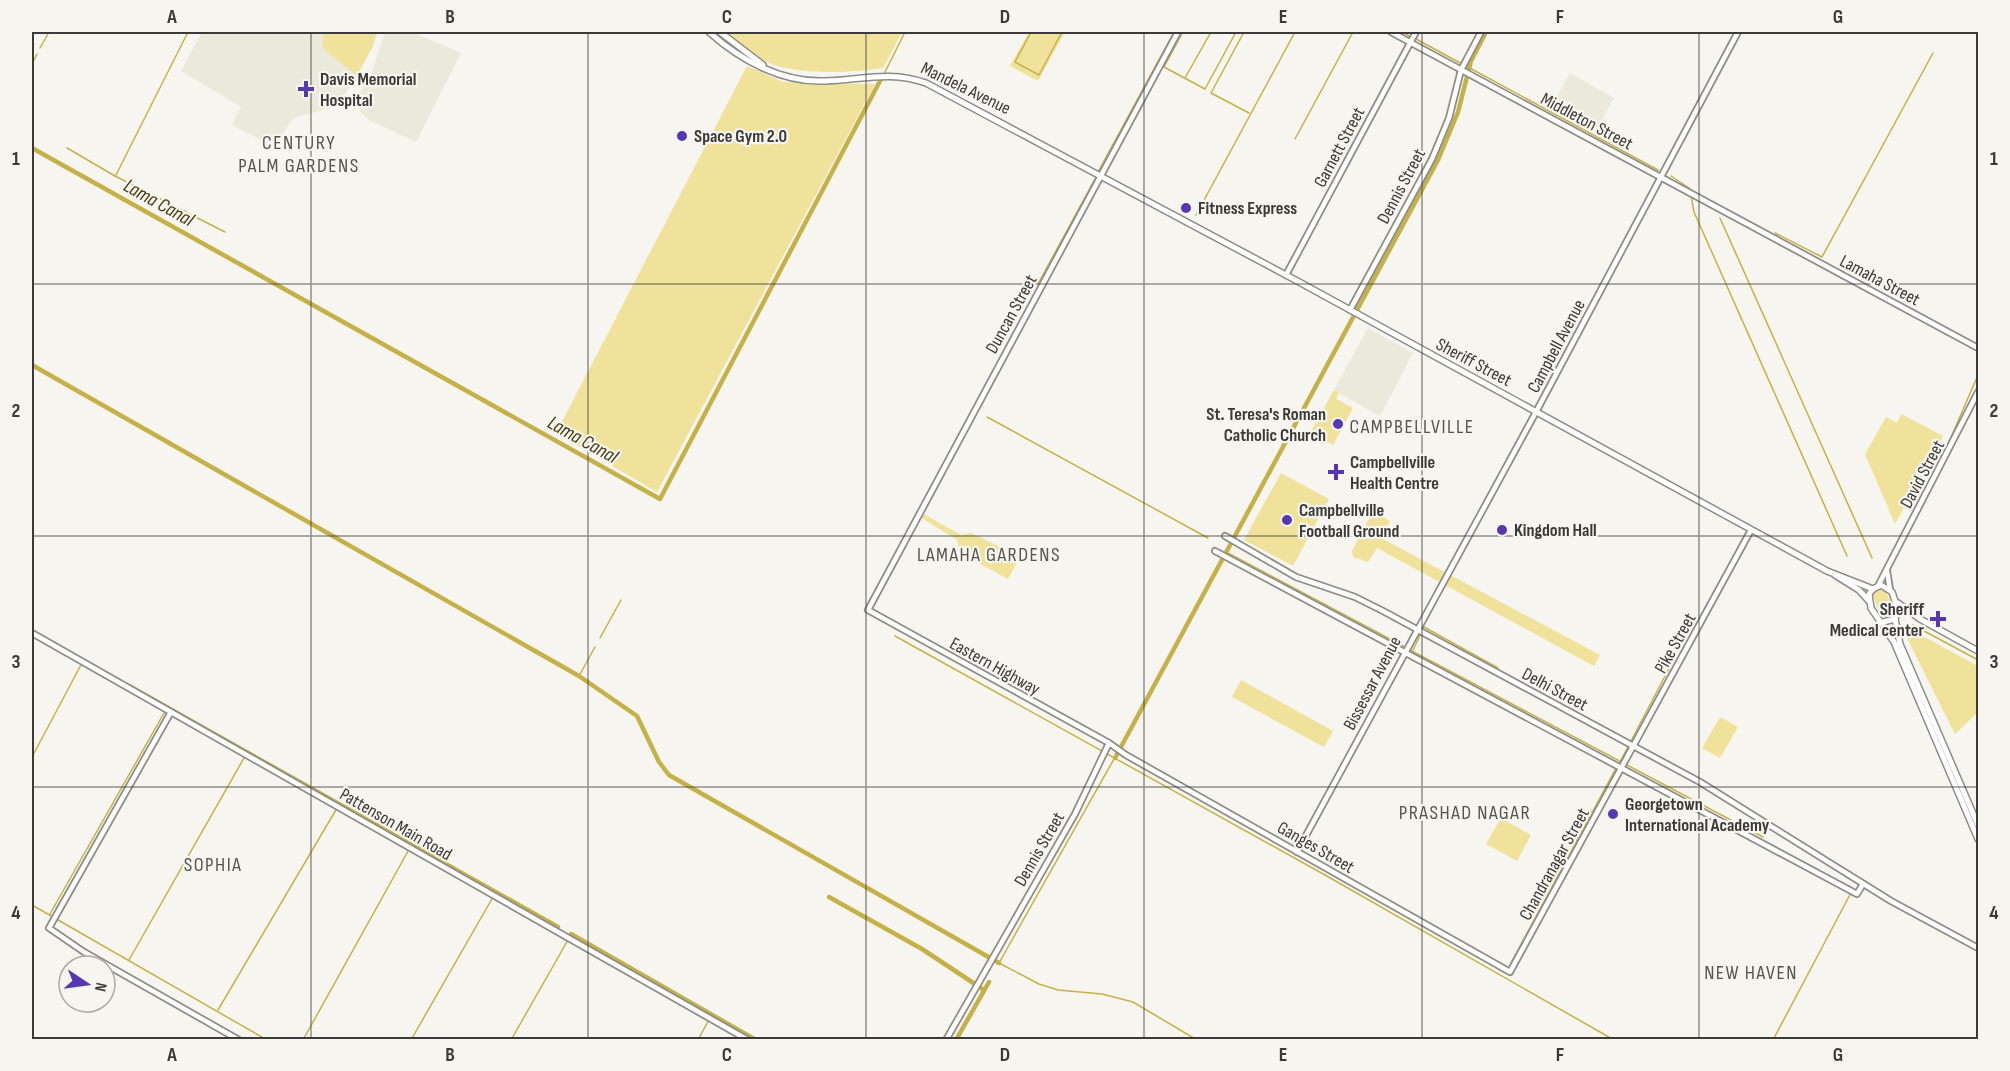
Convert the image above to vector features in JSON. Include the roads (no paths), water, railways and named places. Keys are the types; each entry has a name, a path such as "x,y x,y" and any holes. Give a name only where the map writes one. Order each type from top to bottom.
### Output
{"main road":[{"name":"Mandela Avenue","path":"709,32 744,59 797,79 825,81 893,75 926,82 1099,174"},
{"name":"Mandela Avenue","path":"720,32 771,71"},
{"name":"Sheriff Street","path":"1099,174 1833,574 1858,590 1869,601"},
{"name":"Sheriff Street","path":"1833,574 1875,587"},
{"path":"1978,651 1914,615 1897,601 1890,589 1875,587 1869,601 1875,615 1883,622 1896,641 1978,825"},
{"path":"1897,601 1896,641 1978,838"},
{"path":"1883,622 1914,615"}],"street":[{"name":"Duncan Street","path":"868,610 1099,174 1178,32"},
{"name":"Middleton Street","path":"1391,32 1768,236"},
{"name":"Garnett Street","path":"1286,275 1415,32"},
{"path":"1463,70 1480,32"},
{"name":"Campbell Avenue","path":"1472,526 1536,412 1737,32"},
{"name":"Dennis Street","path":"1350,310 1432,159 1449,118 1463,70"},
{"name":"Lamaha Street","path":"1768,236 1978,348"},
{"name":"David Street","path":"1875,587 1978,392"},
{"name":"Bissessar Avenue","path":"1297,852 1472,526"},
{"name":"Pike Street","path":"1621,766 1751,530"},
{"name":"Delhi Street","path":"1225,536 1296,577 1355,597 1417,628 1633,746 1741,807 1863,884 1978,948"},
{"path":"1215,551 1406,649 1855,893 1863,884"},
{"path":"1887,568 1890,589"},
{"name":"Eastern Highway","path":"868,610 1109,743"},
{"name":"Pattenson Main Road","path":"32,633 748,1040"},
{"path":"171,712 49,928 84,952 238,1040"},
{"name":"Dennis Street","path":"946,1040 1075,814 1109,743"},
{"name":"Ganges Street","path":"1109,743 1126,755 1510,972"},
{"name":"Chandranagar Street","path":"1510,972 1621,766"}],"waterway":[{"path":"40,48 49,32"},
{"path":"116,175 188,32"},
{"name":"Lama Canal","path":"884,74 905,32"},
{"path":"1031,32 1015,62 1039,75 1062,32"},
{"path":"1098,172 1174,32"},
{"path":"1183,32 1164,67 1205,89 1236,32"},
{"path":"1185,78 1211,32"},
{"path":"1244,32 1211,93 1249,113"},
{"path":"1196,215 1295,32"},
{"path":"1295,139 1353,32"},
{"path":"1402,32 1411,37"},
{"path":"1115,758 1438,160 1458,112 1471,61 1486,32"},
{"path":"1416,39 1462,64"},
{"path":"1775,233 1822,257 1933,53"},
{"path":"32,64 37,54"},
{"path":"1466,66 1658,170"},
{"name":"Lama Canal","path":"32,148 660,499 881,79"},
{"path":"67,148 115,176 225,232"},
{"path":"1671,176 1689,188 1690,192"},
{"path":"1038,284 1096,177"},
{"path":"1691,196 1694,212 1847,556"},
{"path":"1720,218 1872,558"},
{"path":"32,365 579,676 637,716 659,762 669,775 999,963"},
{"path":"1949,442 1978,375"},
{"path":"987,417 1208,538"},
{"path":"1226,552 1405,647"},
{"path":"600,638 621,600"},
{"path":"1913,625 1978,660"},
{"path":"1413,650 1424,627 1498,668"},
{"path":"895,636 1325,875 1614,1040"},
{"path":"579,676 595,647"},
{"path":"1410,650 1763,837"},
{"path":"1620,762 1674,659"},
{"path":"32,757 82,663"},
{"path":"129,686 558,927"},
{"path":"50,914 168,706"},
{"path":"129,960 248,751"},
{"path":"1114,759 999,963 1039,984 1058,990 1102,994 1133,1002 1197,1040"},
{"path":"1511,963 1616,768"},
{"path":"218,1010 340,803"},
{"path":"303,1040 412,844"},
{"path":"1773,1040 1853,889"},
{"path":"411,1040 493,897"},
{"path":"829,897 922,949 984,990"},
{"path":"32,905 267,1040"},
{"path":"571,934 756,1040"},
{"path":"511,1040 568,940"},
{"path":"956,1040 989,982"},
{"path":"698,1040 712,1014"}],"place":[{"name":"Davis Memorial Hospital","path":"306,89"},
{"name":"Space Gym 2.0","path":"682,136"},
{"name":"Fitness Express","path":"1186,208"},
{"name":"St. Teresa's Roman Catholic Church","path":"1338,424"},
{"name":"Campbellville Health Centre","path":"1336,472"},
{"name":"Campbellville Football Ground","path":"1287,520"},
{"name":"Kingdom Hall","path":"1502,530"},
{"name":"Sheriff Medical center","path":"1938,619"},
{"name":"Georgetown International Academy","path":"1613,814"}],"district":[{"name":"CENTURY PALM GARDENS","path":"299,154"},
{"name":"CAMPBELLVILLE","path":"1412,426"},
{"name":"LAMAHA GARDENS","path":"989,554"},
{"name":"PRASHAD NAGAR","path":"1465,812"},
{"name":"SOPHIA","path":"213,864"},
{"name":"NEW HAVEN","path":"1751,972"}]}
